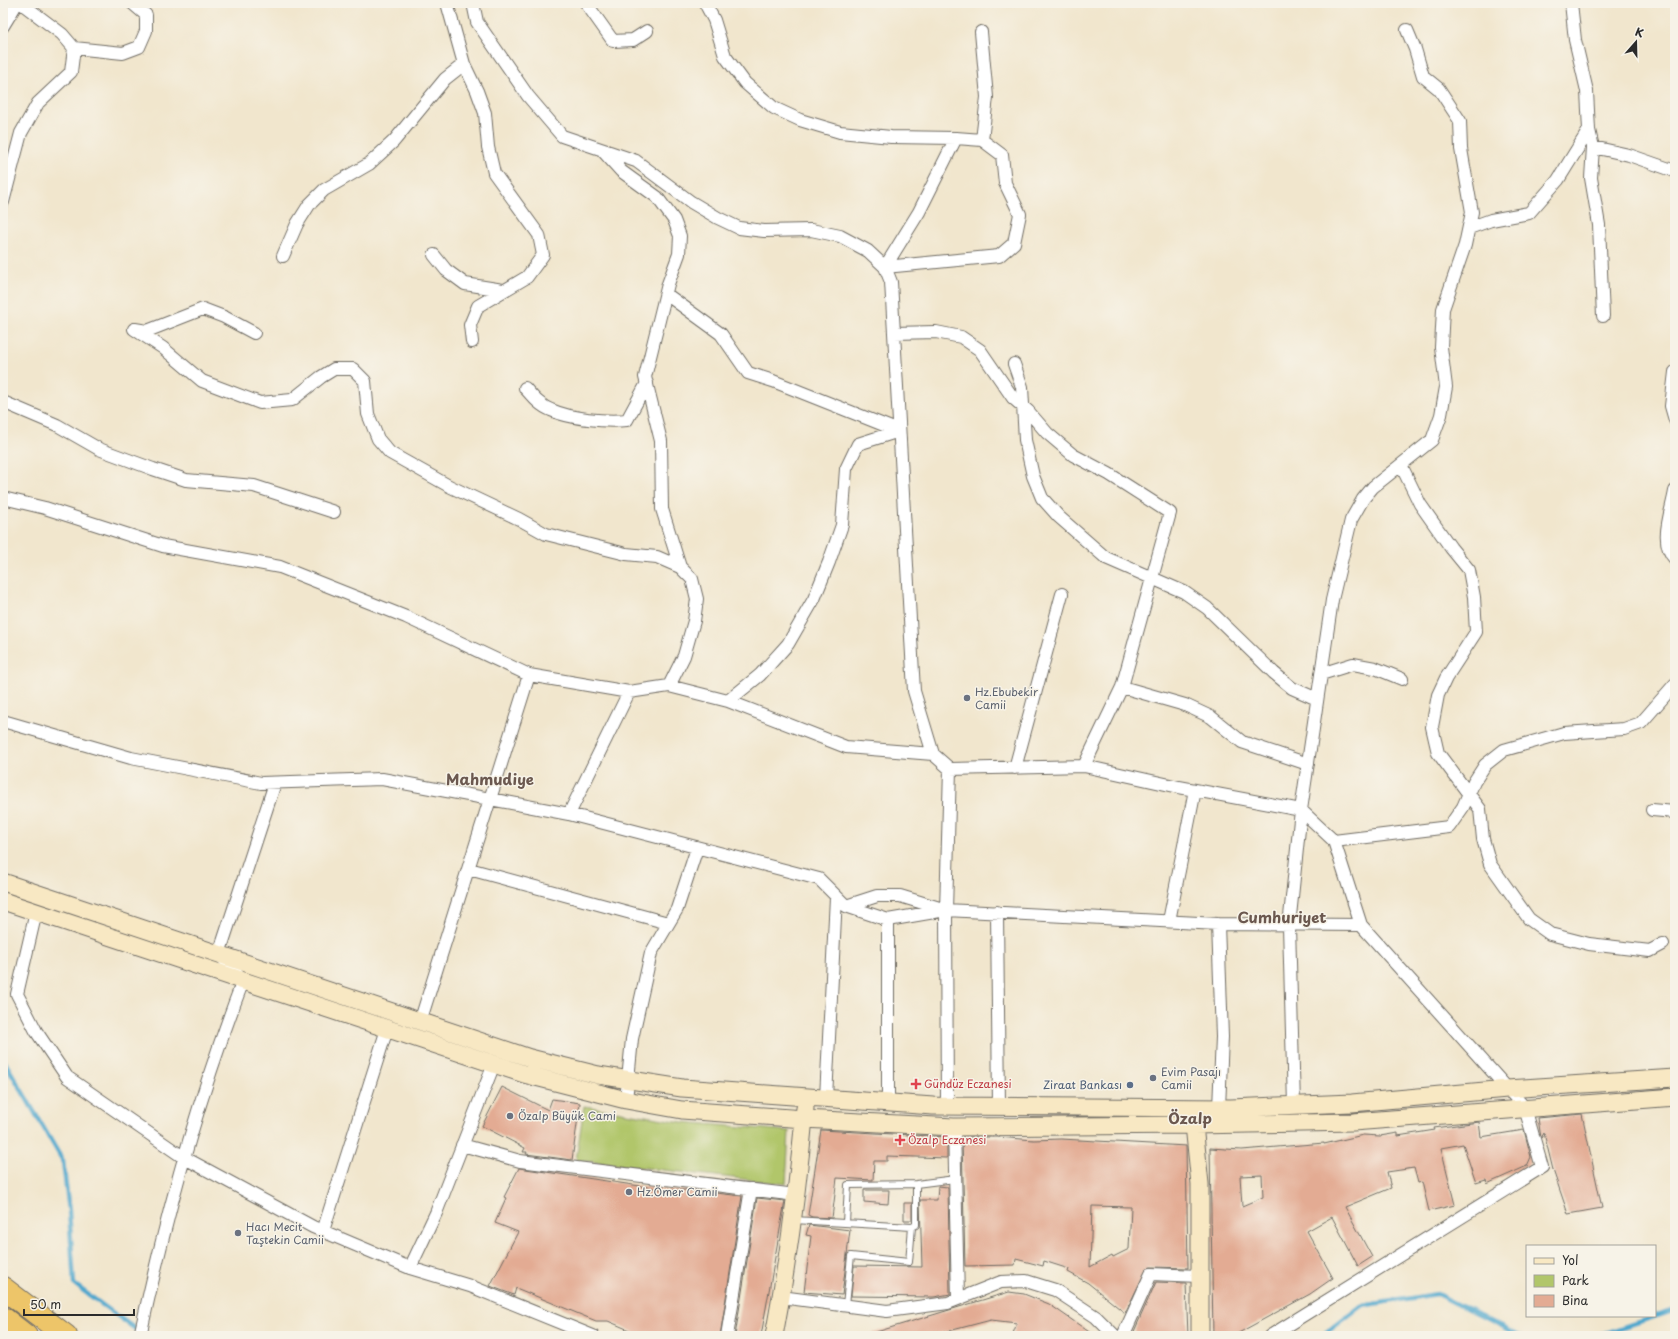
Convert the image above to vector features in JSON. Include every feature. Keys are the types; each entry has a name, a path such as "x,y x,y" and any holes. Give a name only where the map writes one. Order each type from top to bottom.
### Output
{"highway":[{"path":"3,1288 66,1336"},
{"path":"3,1318 26,1336"}],"main road":[{"path":"3,882 530,1058 598,1075 682,1088 888,1104 999,1107 1353,1122 1675,1097"},
{"path":"3,902 539,1078 626,1100 682,1110 804,1119 954,1127 1194,1116 1219,1108 1352,1103 1507,1089 1675,1078"},
{"path":"774,1336 796,1195 806,1098"},
{"path":"1194,1116 1200,1184 1200,1336"}],"street":[{"path":"3,26 17,3"},
{"path":"21,3 62,34 74,48 123,53 139,47 146,31 146,15 132,3"},
{"path":"447,3 464,64 477,91 485,113 488,147 494,173 539,235 543,255 527,277 478,306 470,326 472,342"},
{"path":"473,3 477,22 528,96 562,136 636,161 691,202 718,218 739,228 764,231 811,230 840,236 868,251 885,267 891,282 914,691 933,754 950,769 1084,766 1195,790 1301,810 1334,841 1361,926 1525,1108 1542,1166 1270,1336"},
{"path":"586,3 613,41 633,40 647,31"},
{"path":"705,3 714,20 725,56 745,83 774,108 800,120 840,132 891,137 982,140 1002,155 1005,183 1020,214 1014,243 999,256 885,267"},
{"path":"1571,3 1575,40 1587,91 1589,130 1593,147 1591,178 1599,225 1603,316"},
{"path":"1294,1105 1289,926 1301,810 1332,600 1351,520 1363,499 1373,487 1432,440 1441,415 1446,387 1441,347 1443,310 1465,245 1472,212 1462,149 1460,121 1439,89 1423,76 1415,49 1407,30"},
{"path":"981,32 987,97 982,140"},
{"path":"3,202 21,132 38,103 71,72 74,48"},
{"path":"283,256 297,224 309,205 324,190 369,164 394,141 445,79 464,64"},
{"path":"1469,228 1491,220 1529,213 1558,180 1589,130"},
{"path":"885,267 919,212 956,138"},
{"path":"1593,147 1629,155 1675,171"},
{"path":"601,149 621,171 657,197 674,220 680,236 679,254 666,294 645,377 661,441 662,509 680,567"},
{"path":"434,255 446,270 465,284 503,290"},
{"path":"666,294 720,334 748,373 773,381 899,431"},
{"path":"254,333 224,317 203,309 147,331 134,329 163,348 202,381 260,403 292,400 321,377 334,369 353,369 365,381 368,414 378,439 390,453 449,486 519,519 546,534 626,554 657,557 680,567 692,579 697,599 694,621 684,656 669,686"},
{"path":"894,333 936,332 961,337 980,350 1013,398 1047,433 1073,455 1108,474 1170,513 1122,687 1084,766"},
{"path":"1014,364 1022,388 1025,440 1033,476 1042,498 1059,517 1106,558 1184,592 1206,608 1274,673 1292,688 1317,699"},
{"path":"1675,372 1671,406 1675,420"},
{"path":"525,388 536,401 551,410 577,417 614,421 627,420 647,383"},
{"path":"3,402 57,425 99,449 153,470 186,480 254,486 334,512"},
{"path":"728,701 760,675 788,644 814,599 830,562 842,525 846,469 858,444 899,431"},
{"path":"1401,465 1420,504 1451,548 1469,570 1474,597 1476,632 1446,678 1438,695 1432,726 1438,753 1468,796 1480,809 1483,838 1490,864 1529,919 1550,934 1589,944 1650,951 1662,944"},
{"path":"1675,490 1673,506 1666,533 1671,555 1675,559"},
{"path":"3,498 45,508 163,546 280,567 406,617 529,675 629,692 669,686 728,701 846,748 933,754"},
{"path":"1015,768 1062,594"},
{"path":"1321,674 1353,664 1375,668 1402,679"},
{"path":"420,1022 529,675"},
{"path":"1334,841 1449,827 1463,807 1474,782 1485,765 1504,750 1564,733 1624,728 1641,723 1675,684"},
{"path":"1122,687 1185,705 1211,717 1242,742 1308,764"},
{"path":"569,814 629,692"},
{"path":"3,721 131,758 261,783 382,779 569,814 819,879 846,906 888,920 946,910 1218,924 1361,926"},
{"path":"947,1106 946,910 950,769"},
{"path":"140,1336 183,1157 218,1044 243,982 219,954 275,783"},
{"path":"1169,921 1195,790"},
{"path":"1652,810 1675,812"},
{"path":"626,1100 632,1039 651,953 677,909 697,848"},
{"path":"469,868 668,923"},
{"path":"846,906 876,896 900,896 946,910"},
{"path":"826,1098 836,897"},
{"path":"36,912 17,994 36,1031 67,1077 183,1157 323,1231 410,1268 470,1286 593,1336"},
{"path":"997,912 999,1107"},
{"path":"888,920 888,1104"},
{"path":"1218,924 1222,1037 1219,1108"},
{"path":"323,1231 387,1029"},
{"path":"410,1268 436,1214 494,1064"},
{"path":"954,1127 958,1298"},
{"path":"462,1145 520,1161 796,1195"},
{"path":"727,1336 751,1190"},
{"path":"1123,1336 1151,1274 1199,1276"},
{"path":"781,1297 887,1310 948,1303 1002,1282 1026,1281 1054,1290 1096,1317 1115,1336"}],"lane":[{"path":"846,1223 848,1185 916,1184 955,1178"},
{"path":"846,1305 851,1256 909,1262 912,1227 916,1225 916,1184"},
{"path":"792,1220 912,1227"}],"green space":[{"path":"584,1106 682,1122 789,1131 786,1184 576,1160"}],"building":[{"path":"502,1087 548,1110 552,1099 580,1103 572,1160 526,1154 527,1152 523,1152 525,1148 482,1126"},
{"path":"1582,1114 1602,1208 1568,1214 1553,1170 1544,1133 1541,1138 1538,1118"},
{"path":"1479,1122 1481,1137 1524,1130 1531,1157 1527,1166 1487,1184 1486,1180 1476,1183 1463,1144 1441,1148 1455,1205 1429,1211 1422,1182 1418,1183 1414,1168 1387,1172 1391,1188 1345,1207 1372,1257 1358,1266 1332,1217 1307,1231 1333,1278 1310,1294 1233,1336 1213,1336 1210,1148 1242,1150 1324,1144 1363,1135 1380,1136 1398,1133 1398,1136 1435,1130 1434,1128","holes":["1262,1175 1263,1197 1242,1206 1240,1176"]},
{"path":"821,1130 947,1137 947,1158 887,1156 887,1161 874,1161 873,1180 837,1178 832,1218 812,1217 808,1215"},
{"path":"962,1137 997,1137 1034,1140 1061,1139 1186,1146 1188,1268 1147,1268 1125,1313 1088,1283 1068,1272 1069,1269 1044,1261 1043,1266 1016,1259 1015,1265 965,1266","holes":["1092,1206 1131,1207 1129,1249 1113,1257 1112,1255 1090,1267"]},
{"path":"519,1168 667,1190 689,1190 742,1196 720,1336 643,1336 608,1321 596,1321 516,1288 514,1295 490,1286 518,1232 495,1223 506,1198 504,1197"},
{"path":"938,1186 948,1187 950,1294 934,1297 851,1296 854,1266 922,1267 920,1200 937,1200"},
{"path":"864,1190 889,1190 888,1204 864,1202"},
{"path":"757,1198 785,1201 761,1336 735,1336"},
{"path":"904,1203 912,1203 912,1220 904,1220"},
{"path":"809,1225 850,1230 842,1295 804,1292 811,1236 806,1235"},
{"path":"1156,1282 1186,1283 1188,1336 1132,1336"},
{"path":"1009,1292 1024,1294 1049,1304 1095,1336 1012,1336 1017,1323 991,1320 930,1336 874,1336 873,1333"}],"waterway":[{"path":"3,1062 5,1062 63,1161 69,1211 74,1284 138,1331 150,1336"},
{"path":"1322,1336 1361,1306 1437,1294 1521,1336"},
{"path":"1656,1316 1675,1310"},
{"path":"1596,1336 1654,1317"}],"place":[{"name":"Hz.Ebubekir Camii","path":"967,698"},
{"name":"Evim Pasajı Camii","path":"1153,1078"},
{"name":"Gündüz Eczanesi","path":"916,1084"},
{"name":"Ziraat Bankası","path":"1130,1085"},
{"name":"Özalp Büyük Cami","path":"510,1116"},
{"name":"Özalp Eczanesi","path":"900,1140"},
{"name":"Hz.Ömer Camii","path":"629,1192"},
{"name":"Hacı Mecit Taştekin Camii","path":"238,1233"}],"district":[{"name":"Mahmudiye","path":"490,780"},
{"name":"Cumhuriyet","path":"1282,918"},
{"name":"Özalp","path":"1190,1119"}]}
